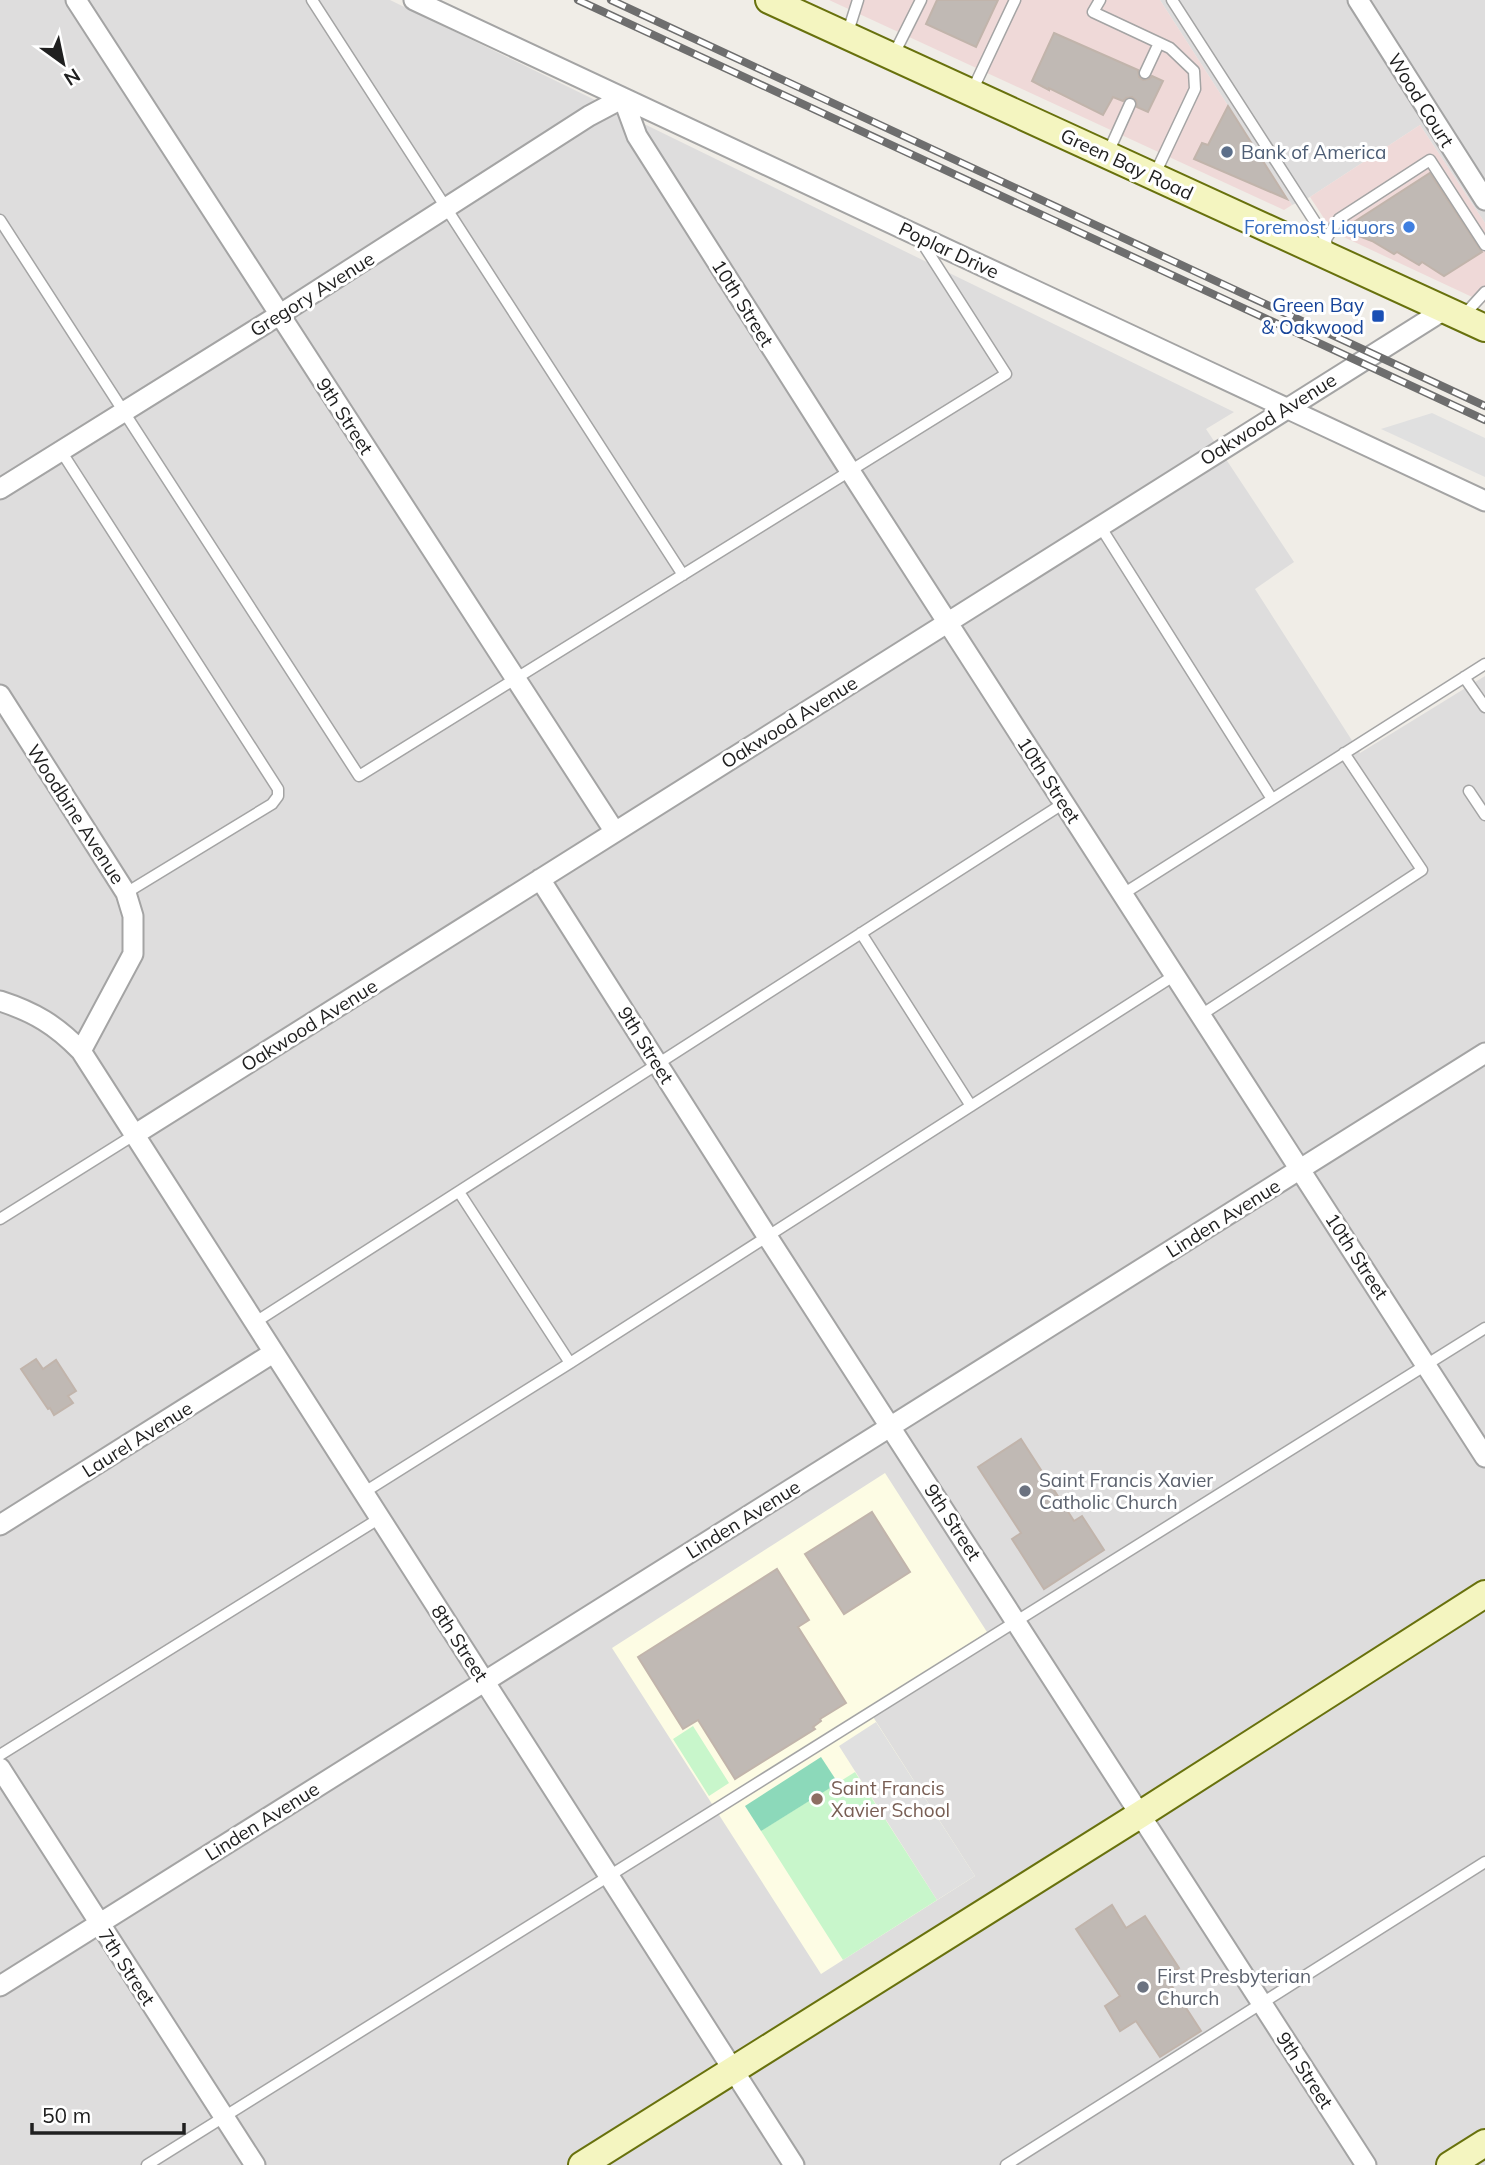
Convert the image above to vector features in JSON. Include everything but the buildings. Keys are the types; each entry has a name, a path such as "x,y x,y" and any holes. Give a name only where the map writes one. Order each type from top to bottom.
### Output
{"street":[{"name":"9th Street","path":"76,0 615,832"},
{"name":"Poplar Drive","path":"414,0 1485,501"},
{"name":"Green Bay Road","path":"770,0 1153,177 1327,248 1463,319"},
{"name":"Wood Court","path":"1358,0 1485,200"},
{"name":"Gregory Avenue","path":"0,489 279,315 589,116 623,98"},
{"name":"10th Street","path":"623,98 637,136 1485,1457"},
{"name":"Oakwood Avenue","path":"130,1128 540,879 1288,408 1463,319"},
{"name":"Woodbine Avenue","path":"0,695 126,893 133,916 133,954 80,1051"},
{"name":"9th Street","path":"540,879 1366,2165"},
{"name":"8th Street","path":"0,1001 32,1013 59,1029 80,1051 794,2165"},
{"name":"Linden Avenue","path":"0,1986 1485,1053"},
{"name":"Laurel Avenue","path":"0,1524 273,1353"},
{"path":"582,2165 1485,1594"},
{"name":"7th Street","path":"0,1768 255,2165"},
{"path":"1450,2165 1485,2143"}],"lane":[{"path":"312,0 683,575"},
{"path":"847,36 858,0"},
{"path":"893,57 921,0"},
{"path":"972,93 1015,0"},
{"path":"1100,0 1093,12 1170,48 1194,71 1195,89 1153,177"},
{"path":"1172,0 1327,248"},
{"path":"1145,73 1159,43"},
{"path":"1107,155 1130,104"},
{"path":"1327,248 1339,219 1430,160 1485,245"},
{"path":"0,220 359,776 1006,374 945,274 918,236"},
{"path":"1463,319 1485,292"},
{"path":"61,452 278,789 278,796 272,804 126,893"},
{"path":"1100,526 1272,799"},
{"path":"1123,894 1485,664"},
{"path":"1464,677 1485,707"},
{"path":"1201,1015 1422,870 1344,753"},
{"path":"1469,791 1485,816"},
{"path":"254,1323 1064,803"},
{"path":"861,933 971,1106"},
{"path":"363,1493 1175,975"},
{"path":"0,1219 130,1128"},
{"path":"458,1192 570,1363"},
{"path":"147,2165 1485,1328"},
{"path":"0,1755 380,1518"},
{"path":"1006,2165 1485,1862"}],"shaded area":[{"path":"0,0 390,0 1234,412 1206,429 1294,562 1255,589 1360,753 1485,676 1485,2165 0,2165"},
{"path":"829,0 1160,0 1292,205 1284,210"},
{"path":"1160,0 1485,0 1485,223 1420,125 1310,197 1292,205"},
{"path":"1420,125 1485,223 1485,303 1333,232 1310,197"},
{"path":"1432,413 1485,438 1485,477 1381,429"},
{"name":"Saint Francis Xavier School","path":"885,1473 987,1632 868,1709 975,1876 821,1974 612,1648"},
{"path":"876,1722 975,1876 937,1900 839,1746"}],"green space":[{"path":"693,1726 729,1783 709,1796 673,1739"},
{"path":"821,1757 838,1783 761,1831 745,1806"},
{"path":"855,1772 937,1900 843,1960 761,1831"}],"railway":[{"path":"578,0 1485,420"},
{"path":"611,0 1485,406"}],"place":[{"name":"Bank of America","path":"1227,152"},
{"name":"Foremost Liquors","path":"1409,227"},
{"name":"Green Bay & Oakwood","path":"1378,316"},
{"name":"Saint Francis Xavier Catholic Church","path":"1025,1491"},
{"name":"Saint Francis Xavier School","path":"817,1799"},
{"name":"First Presbyterian Church","path":"1143,1987"}]}
